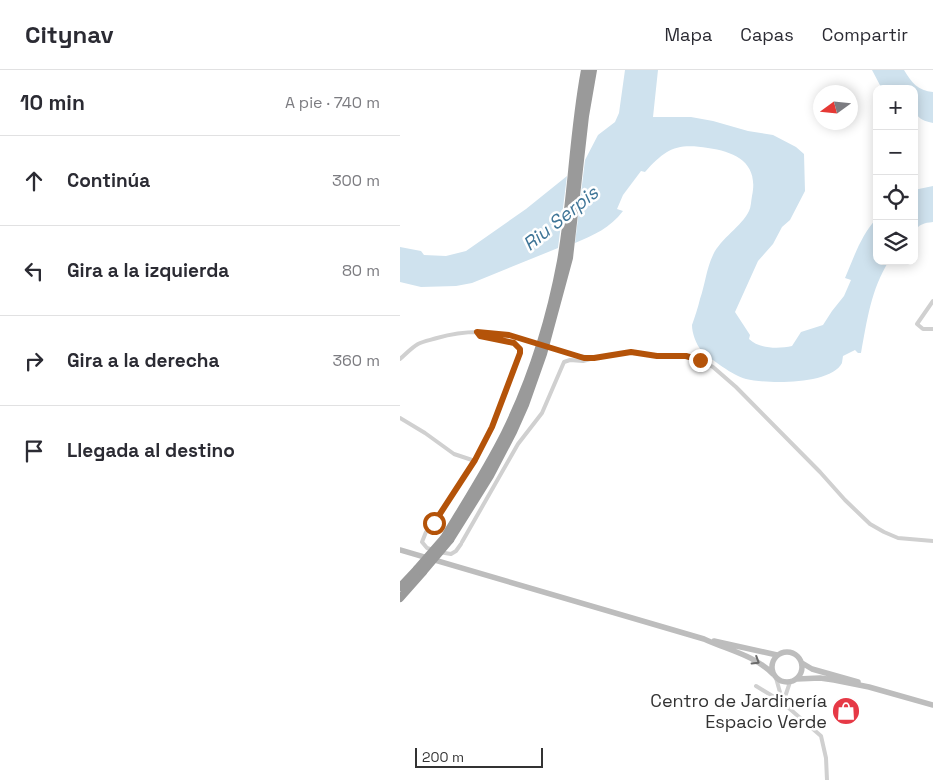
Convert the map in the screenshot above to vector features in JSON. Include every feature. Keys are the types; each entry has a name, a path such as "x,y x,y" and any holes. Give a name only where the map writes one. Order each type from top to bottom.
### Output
{"highway":[{"path":"400,598 447,539 502,454 531,388 555,314 569,258 569,227 585,70"},
{"path":"578,145 593,70"},
{"path":"400,587 420,571"}],"main road":[{"path":"400,550 704,639 777,655 791,652 800,658 802,663 802,672 797,679"},
{"path":"704,639 746,655 759,662 785,682 797,679 820,678 869,687 933,705"},
{"path":"775,676 772,664 777,655"},
{"path":"802,663 812,669 849,679 869,687"}],"street":[{"path":"933,301 917,324 923,329 933,329"},
{"path":"477,332 480,336 514,343 520,349 520,353 492,427 475,460 434,523 426,532 422,542 427,548 451,554 456,552 518,444 542,413 562,364 568,360 583,362 594,358 631,352 657,356 686,356 700,360 713,367 870,524 898,538 933,541"},
{"path":"400,359 422,342 449,335 477,332 505,334 578,356 594,358"},
{"path":"400,418 454,454 475,460"},
{"path":"775,676 780,693 789,708 821,736 826,758 826,780"},
{"path":"784,698 790,682"},
{"path":"756,686 779,700 784,698"},
{"path":"774,697 780,693"}],"water":[{"path":"625,70 658,70 653,117 691,117 773,135 796,147 804,154 805,191 790,220 782,227 773,244 758,261 735,312 750,335 749,339 758,345 781,348 792,346 801,332 823,325 844,296 851,280 845,278 862,239 873,223 873,265 887,265 874,294 861,353 855,350 843,356 842,363 836,370 825,375 798,381 768,382 746,379 735,374 699,348 692,325 713,255 721,243 742,222 751,204 752,175 749,167 736,156 718,150 688,146 666,153 645,172 641,171 623,195 617,209 623,211 613,222 589,237 575,243 585,160 598,135 615,122 619,113"},
{"path":"872,70 904,70 916,85 891,85 880,85"},
{"path":"918,86 923,90 933,92 933,123 918,116"},
{"name":"Riu Serpis","path":"567,176 558,248 472,283 456,286 421,287 400,282 400,247 421,251 424,255 446,256 466,251 526,209"},
{"path":"933,186 933,222 922,224 918,227 918,220 918,189"}],"place":[{"name":"Centro de Jardinería Espacio Verde","path":"846,711"}],"route":[{"path":"434,523 475,460 492,427 520,353 520,349 514,343 480,336 477,332 509,335 584,358 631,352 657,356 686,356 700,360"}]}
